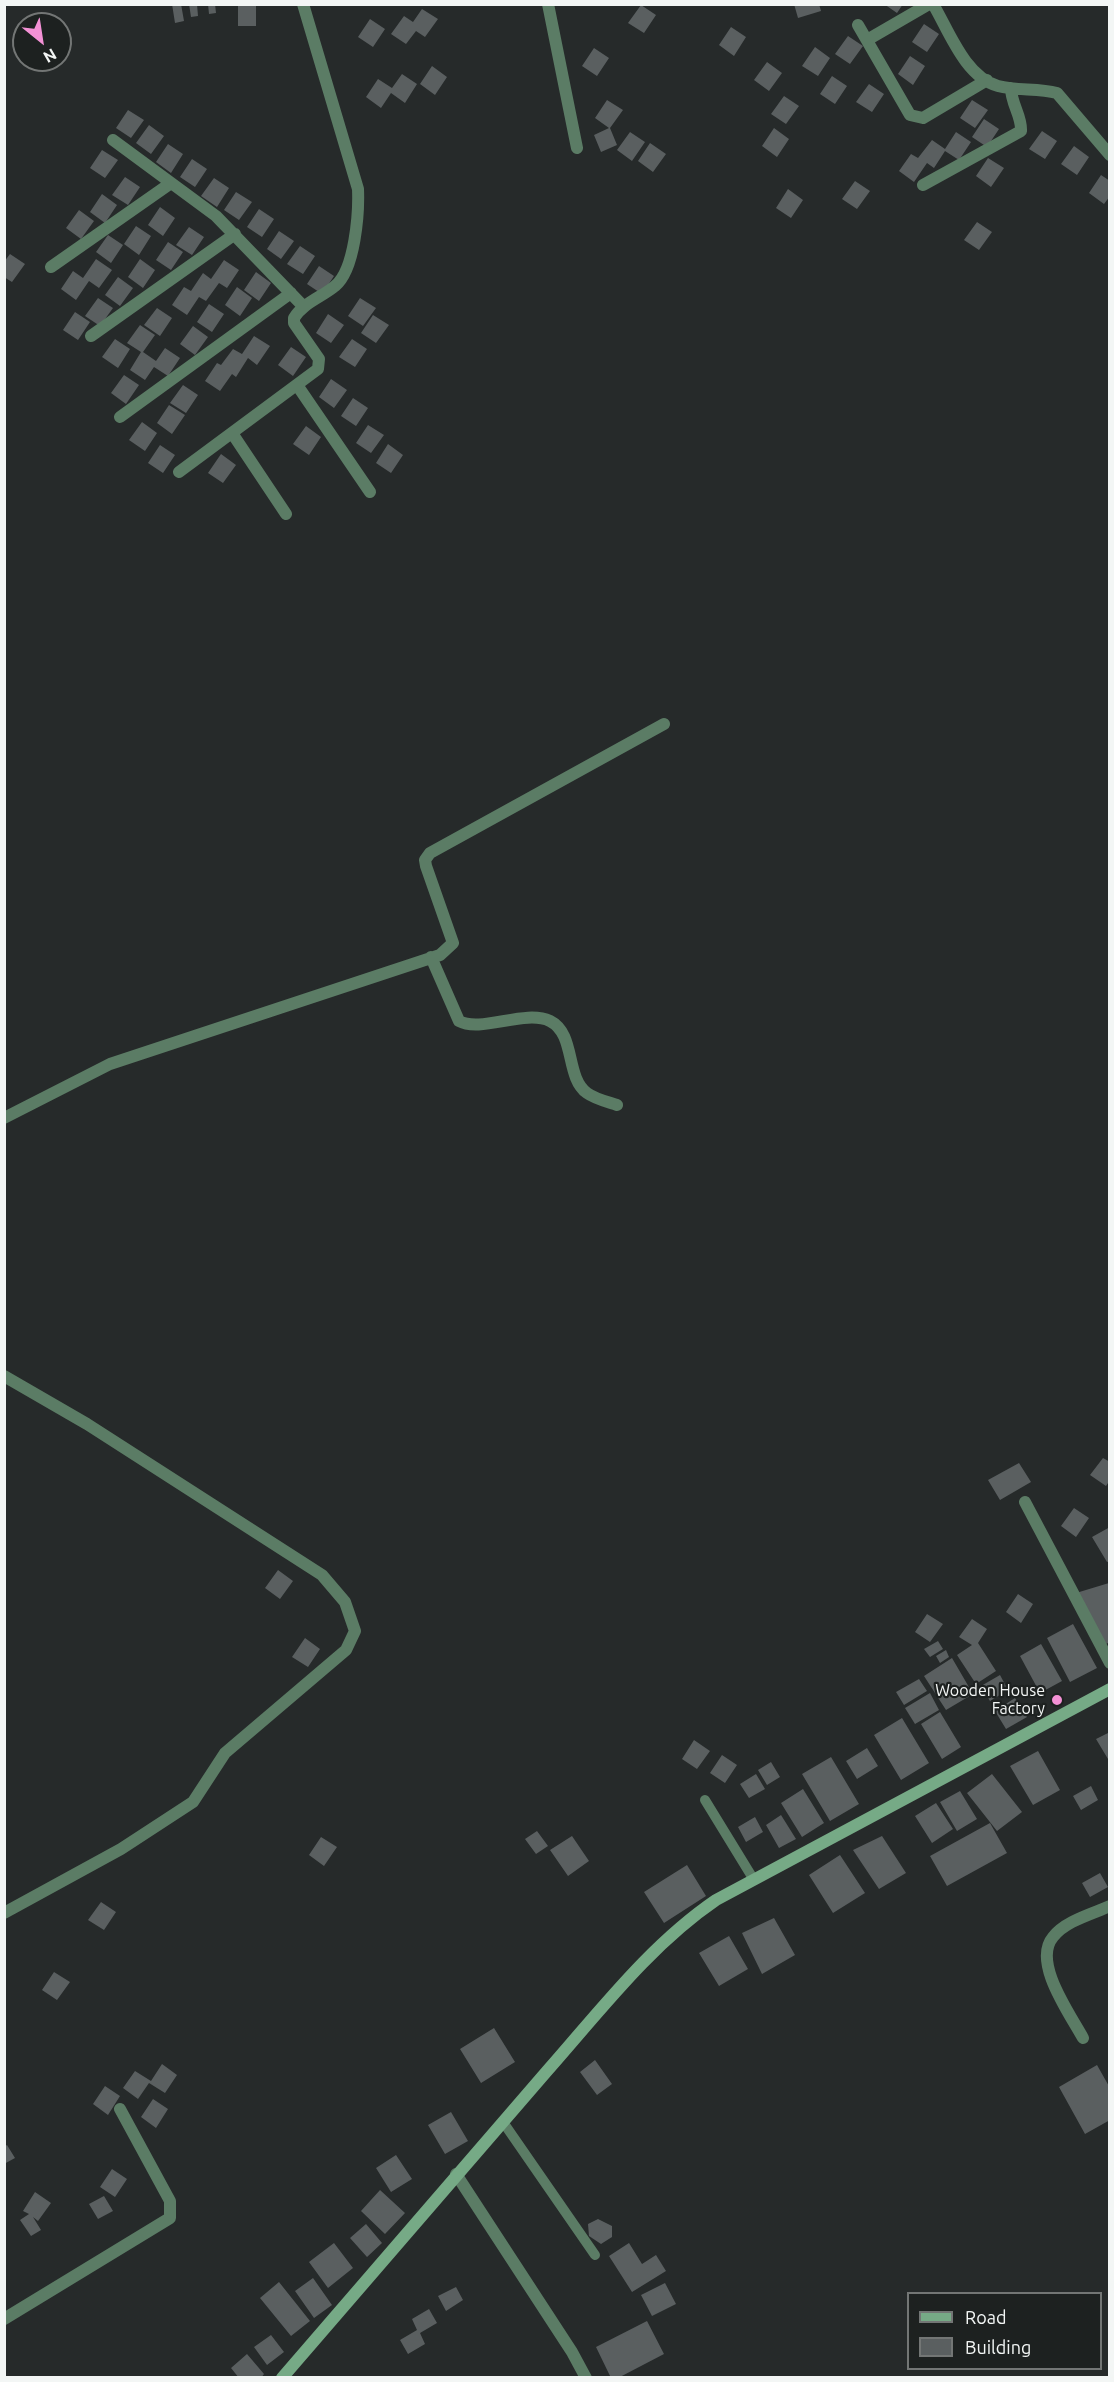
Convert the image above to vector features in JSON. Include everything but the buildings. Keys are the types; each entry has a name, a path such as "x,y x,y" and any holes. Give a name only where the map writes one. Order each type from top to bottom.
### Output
{"main road":[{"path":"282,2378 456,2174 632,1974 679,1926 716,1900 913,1792 1110,1689"}],"street":[{"path":"179,472 321,365 294,323 297,313 337,285 347,268 359,208 358,189 303,4"},
{"path":"548,4 577,148"},
{"path":"867,40 931,4 966,62 987,80 995,85 1011,88 1043,89 1057,93 1110,155"},
{"path":"858,25 910,114 923,118 987,80"},
{"path":"922,186 1021,131 1022,125 1011,99 1011,88"},
{"path":"113,141 235,234 304,307"},
{"path":"51,267 171,183"},
{"path":"91,336 235,234"},
{"path":"120,417 291,293"},
{"path":"297,385 370,492"},
{"path":"232,433 286,514"},
{"path":"4,1118 110,1064 440,955 453,943 426,867 425,860 430,854 664,724"},
{"path":"431,957 459,1021 468,1026 522,1019 549,1021 562,1033 578,1083 588,1094 617,1106"},
{"path":"4,1376 87,1424 322,1575 345,1602 355,1631 346,1650 225,1753 193,1802 121,1849 4,1913"},
{"path":"1025,1502 1110,1663"},
{"path":"1083,2038 1052,1979 1046,1965 1046,1953 1052,1937 1068,1925 1110,1906"},
{"path":"4,2319 170,2218 171,2207 166,2194 120,2109"},
{"path":"456,2174 572,2352 586,2378"}],"lane":[{"path":"705,1800 754,1880"},
{"path":"503,2121 595,2255"}],"place":[{"name":"Wooden House Factory","path":"1057,1700"}]}
